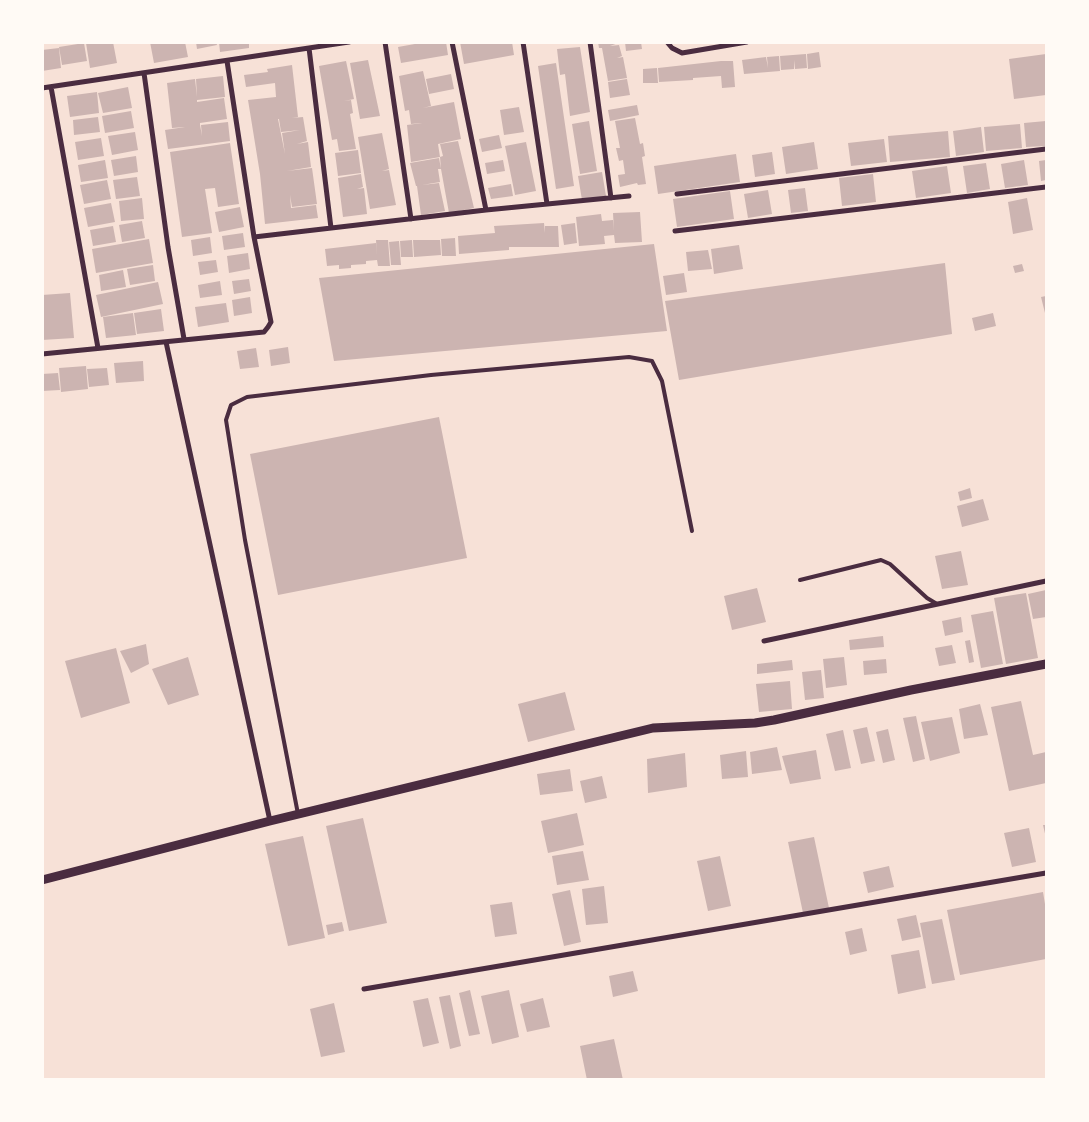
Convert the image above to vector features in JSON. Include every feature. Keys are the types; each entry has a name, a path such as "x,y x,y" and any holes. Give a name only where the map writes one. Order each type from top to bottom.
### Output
{"street":[{"path":"42,88 349,42"},
{"path":"385,42 412,219"},
{"path":"452,42 486,210"},
{"path":"523,42 546,204"},
{"path":"590,42 611,198"},
{"path":"667,42 672,48 682,53 747,42"},
{"path":"309,48 331,228"},
{"path":"42,354 264,332 268,327 271,322 254,237 227,61"},
{"path":"144,73 168,247 184,339"},
{"path":"51,87 98,348"},
{"path":"677,194 1046,149"},
{"path":"675,231 1046,187"},
{"path":"254,237 486,210 629,196"},
{"path":"166,342 270,820"},
{"path":"764,641 1046,581"},
{"path":"42,880 270,820 653,728 755,723 774,720 911,690 1046,664"},
{"path":"364,989 1046,873"}],"lane":[{"path":"298,814 245,540 226,420 231,404 247,396 432,375 629,357 652,361 662,381 692,531"},
{"path":"800,580 881,560 890,564 927,598 937,604"}],"building":[{"path":"113,42 117,63 90,68 86,43"},
{"path":"150,42 185,42 188,57 154,63"},
{"path":"196,42 216,42 217,45 197,49"},
{"path":"219,42 249,42 249,48 220,52"},
{"path":"426,42 446,42 448,55 401,63 398,47"},
{"path":"460,42 512,42 514,55 464,64"},
{"path":"598,42 621,42 610,46 619,45 622,56 617,58 623,57 627,78 608,81 602,48 599,48"},
{"path":"625,42 641,42 642,49 626,51"},
{"path":"84,43 87,61 62,65 59,47"},
{"path":"580,47 590,112 570,116 565,74 560,75 557,49"},
{"path":"59,48 61,68 42,71 42,50"},
{"path":"819,52 821,67 808,69 807,54"},
{"path":"806,54 807,68 795,69 794,60 794,69 781,70 780,56"},
{"path":"1046,54 1046,95 1014,99 1009,59"},
{"path":"779,56 780,71 744,74 742,60 766,57 768,68 767,57"},
{"path":"368,60 380,116 360,119 350,63"},
{"path":"346,61 354,99 344,101 351,100 353,113 350,114 356,149 339,151 337,139 332,140 319,66"},
{"path":"733,61 735,87 722,88 721,76 693,78 693,80 659,82 658,68"},
{"path":"556,63 574,186 556,189 538,66"},
{"path":"292,65 298,117 292,118 303,117 307,141 297,144 308,142 311,167 287,171 312,168 317,204 292,207 290,195 291,208 316,205 318,218 265,224 260,174 248,100 276,97 275,83 246,87 244,75 268,72 267,69","holes":["278,119 281,132 300,130 282,133 285,154"]},
{"path":"657,68 658,83 643,83 643,69"},
{"path":"423,71 431,106 423,108 454,102 461,139 438,144 440,157 411,162 407,125 422,123 411,124 409,110 405,111 399,76"},
{"path":"451,74 454,89 429,94 426,79"},
{"path":"223,76 225,97 197,100 197,102 224,98 227,119 200,123 200,125 202,136 201,125 228,122 230,141 168,149 165,130 185,127 172,128 167,83 195,79 197,97 196,79"},
{"path":"627,79 630,95 610,98 608,82"},
{"path":"128,87 132,108 103,113 98,93"},
{"path":"97,92 99,113 70,117 67,96"},
{"path":"637,105 639,115 610,121 608,110"},
{"path":"519,107 524,132 504,135 500,110"},
{"path":"131,111 134,128 105,133 102,116"},
{"path":"98,117 100,132 74,135 73,120"},
{"path":"635,118 640,144 643,143 645,156 642,157 646,184 638,185 637,183 620,187 618,175 625,174 623,160 619,161 616,148 620,148 615,121"},
{"path":"589,121 597,171 580,174 572,124"},
{"path":"1046,121 1046,146 1026,147 1024,123"},
{"path":"1020,124 1022,148 986,151 984,127"},
{"path":"981,127 984,152 956,156 953,131"},
{"path":"948,131 950,157 890,162 888,136"},
{"path":"135,132 138,150 112,155 108,136"},
{"path":"382,133 389,169 382,171 389,170 396,205 370,209 358,137"},
{"path":"499,135 502,148 482,152 479,139"},
{"path":"101,138 104,156 78,160 75,142"},
{"path":"884,139 887,162 851,166 848,143"},
{"path":"458,141 474,208 449,213 441,169 440,157 443,156 440,144"},
{"path":"526,142 536,191 515,195 505,146"},
{"path":"814,142 818,169 786,174 782,147"},
{"path":"230,143 239,204 218,207 215,188 205,189 212,233 182,237 170,152"},
{"path":"358,150 361,173 338,176 335,153"},
{"path":"772,152 775,174 755,177 752,155"},
{"path":"736,154 740,182 658,194 654,166"},
{"path":"136,156 138,172 114,176 111,160"},
{"path":"439,158 441,169 438,169 440,182 422,185 439,183 445,211 421,215 417,186 410,163"},
{"path":"105,160 108,178 81,182 78,165"},
{"path":"503,160 505,171 487,174 485,163"},
{"path":"1024,160 1028,185 1005,188 1001,164"},
{"path":"1046,160 1046,180 1041,181 1039,161"},
{"path":"986,163 990,189 967,193 963,166"},
{"path":"947,166 951,193 916,198 912,171"},
{"path":"602,172 606,196 582,200 578,176"},
{"path":"361,174 363,187 357,189 364,188 367,214 343,217 338,178"},
{"path":"873,174 876,202 842,206 839,178"},
{"path":"137,177 140,196 116,199 113,180"},
{"path":"107,180 111,199 84,204 80,185"},
{"path":"511,184 513,196 491,199 488,188"},
{"path":"805,188 808,211 791,213 788,190"},
{"path":"768,190 772,214 748,218 744,194"},
{"path":"730,191 734,219 677,227 673,199"},
{"path":"142,198 144,219 121,221 119,201"},
{"path":"1027,198 1033,230 1013,234 1008,202"},
{"path":"111,203 115,222 88,227 84,208"},
{"path":"240,207 244,227 219,232 215,212"},
{"path":"640,212 642,242 615,243 614,235 604,236 605,244 579,246 576,217 601,214 602,221 613,220 614,231 613,213"},
{"path":"142,221 145,238 122,242 119,225"},
{"path":"544,223 545,233 545,226 558,226 559,247 509,247 509,250 459,254 458,236 495,233 494,226"},
{"path":"575,223 577,243 564,245 561,225"},
{"path":"113,226 116,242 93,246 90,230"},
{"path":"243,233 245,247 224,250 222,236"},
{"path":"210,237 212,253 193,256 191,240"},
{"path":"455,238 456,256 442,256 441,239"},
{"path":"149,239 153,263 96,273 92,249"},
{"path":"376,240 388,240 390,266 378,266 377,260 366,261 366,264 351,265 351,268 339,269 339,265 327,266 325,249 376,243 377,256"},
{"path":"412,240 413,257 401,257 400,241"},
{"path":"413,240 440,240 441,255 414,257"},
{"path":"399,241 401,265 391,265 389,242"},
{"path":"654,244 667,331 334,361 319,278"},
{"path":"739,245 743,269 714,274 711,249"},
{"path":"708,250 712,269 688,271 686,252"},
{"path":"248,253 250,269 229,273 227,256"},
{"path":"216,260 218,272 200,275 198,262"},
{"path":"945,263 952,334 679,380 665,301"},
{"path":"1022,264 1024,271 1015,273 1013,266"},
{"path":"153,265 155,281 130,285 127,269"},
{"path":"123,270 126,287 101,291 99,275"},
{"path":"684,273 687,292 666,295 663,276"},
{"path":"249,279 251,291 234,294 232,281"},
{"path":"220,281 222,295 200,298 198,285"},
{"path":"158,282 163,304 101,317 96,295"},
{"path":"70,293 74,338 42,340 42,295"},
{"path":"1046,296 1046,317 1041,297"},
{"path":"250,297 252,313 234,316 232,300"},
{"path":"226,303 229,322 198,327 195,307"},
{"path":"161,309 164,331 137,334 134,313"},
{"path":"133,313 136,335 106,338 103,317"},
{"path":"993,313 996,326 975,331 972,318"},
{"path":"288,347 290,363 271,366 269,350"},
{"path":"256,348 259,367 240,369 237,351"},
{"path":"143,361 144,381 116,383 114,363"},
{"path":"86,366 88,389 61,392 59,368"},
{"path":"107,368 109,385 89,387 87,369"},
{"path":"58,373 60,390 42,391 42,374"},
{"path":"439,417 467,558 278,595 250,454"},
{"path":"970,488 972,498 960,501 958,492"},
{"path":"983,499 989,520 962,527 957,506"},
{"path":"961,551 968,585 942,589 935,556"},
{"path":"757,588 766,622 732,630 724,596"},
{"path":"1046,590 1046,617 1033,619 1028,594"},
{"path":"1026,593 1038,658 1006,664 994,598"},
{"path":"993,611 1003,664 981,668 971,615"},
{"path":"961,617 963,632 945,636 942,621"},
{"path":"883,636 884,647 850,650 849,640"},
{"path":"970,640 974,662 969,663 965,641"},
{"path":"146,644 149,664 131,673 120,651"},
{"path":"952,645 956,663 939,666 935,648"},
{"path":"116,648 130,703 81,718 65,661"},
{"path":"188,657 199,695 168,705 152,669"},
{"path":"844,657 847,685 826,688 823,659"},
{"path":"886,659 887,673 864,675 863,661"},
{"path":"792,660 793,670 757,674 757,664"},
{"path":"821,670 824,698 805,700 802,672"},
{"path":"790,681 792,709 759,712 756,684"},
{"path":"565,692 575,730 528,742 518,704"},
{"path":"1021,701 1033,755 1046,752 1046,783 1009,791 991,707"},
{"path":"980,704 988,735 964,739 959,709"},
{"path":"916,716 925,759 913,762 903,718"},
{"path":"952,717 960,753 930,761 921,722"},
{"path":"867,727 875,761 861,764 853,730"},
{"path":"888,729 895,760 883,763 876,732"},
{"path":"843,730 851,768 835,771 826,734"},
{"path":"777,747 782,770 752,774 750,752"},
{"path":"816,750 821,779 790,784 782,756"},
{"path":"746,751 748,777 722,779 720,755"},
{"path":"685,753 687,787 648,793 647,759"},
{"path":"570,769 573,791 540,795 537,774"},
{"path":"602,776 607,798 585,803 580,781"},
{"path":"577,813 584,845 548,853 541,821"},
{"path":"363,818 387,923 349,931 326,826"},
{"path":"1043,825 1046,825 1046,838"},
{"path":"1029,828 1036,862 1012,867 1004,833"},
{"path":"303,836 325,938 288,946 265,844"},
{"path":"814,837 829,908 803,913 788,842"},
{"path":"583,851 589,880 557,885 552,856"},
{"path":"720,856 731,906 708,911 697,861"},
{"path":"889,866 894,887 868,893 863,872"},
{"path":"604,886 608,923 586,925 582,889"},
{"path":"570,890 581,942 564,946 552,894"},
{"path":"1043,892 1046,910 1046,959 960,975 947,910"},
{"path":"512,902 517,934 495,937 490,905"},
{"path":"916,915 921,937 902,941 897,919"},
{"path":"942,919 955,980 932,984 920,923"},
{"path":"342,922 344,931 328,935 326,925"},
{"path":"862,928 867,951 850,955 845,932"},
{"path":"919,950 926,988 898,994 891,955"},
{"path":"633,971 638,991 613,997 609,976"},
{"path":"470,990 480,1034 469,1036 459,993"},
{"path":"509,990 519,1037 492,1044 481,996"},
{"path":"450,995 461,1046 450,1049 439,997"},
{"path":"428,998 439,1043 423,1047 413,1001"},
{"path":"543,998 550,1027 527,1032 520,1004"},
{"path":"334,1003 345,1052 321,1057 310,1009"},
{"path":"614,1039 623,1080 587,1080 580,1046"}]}
